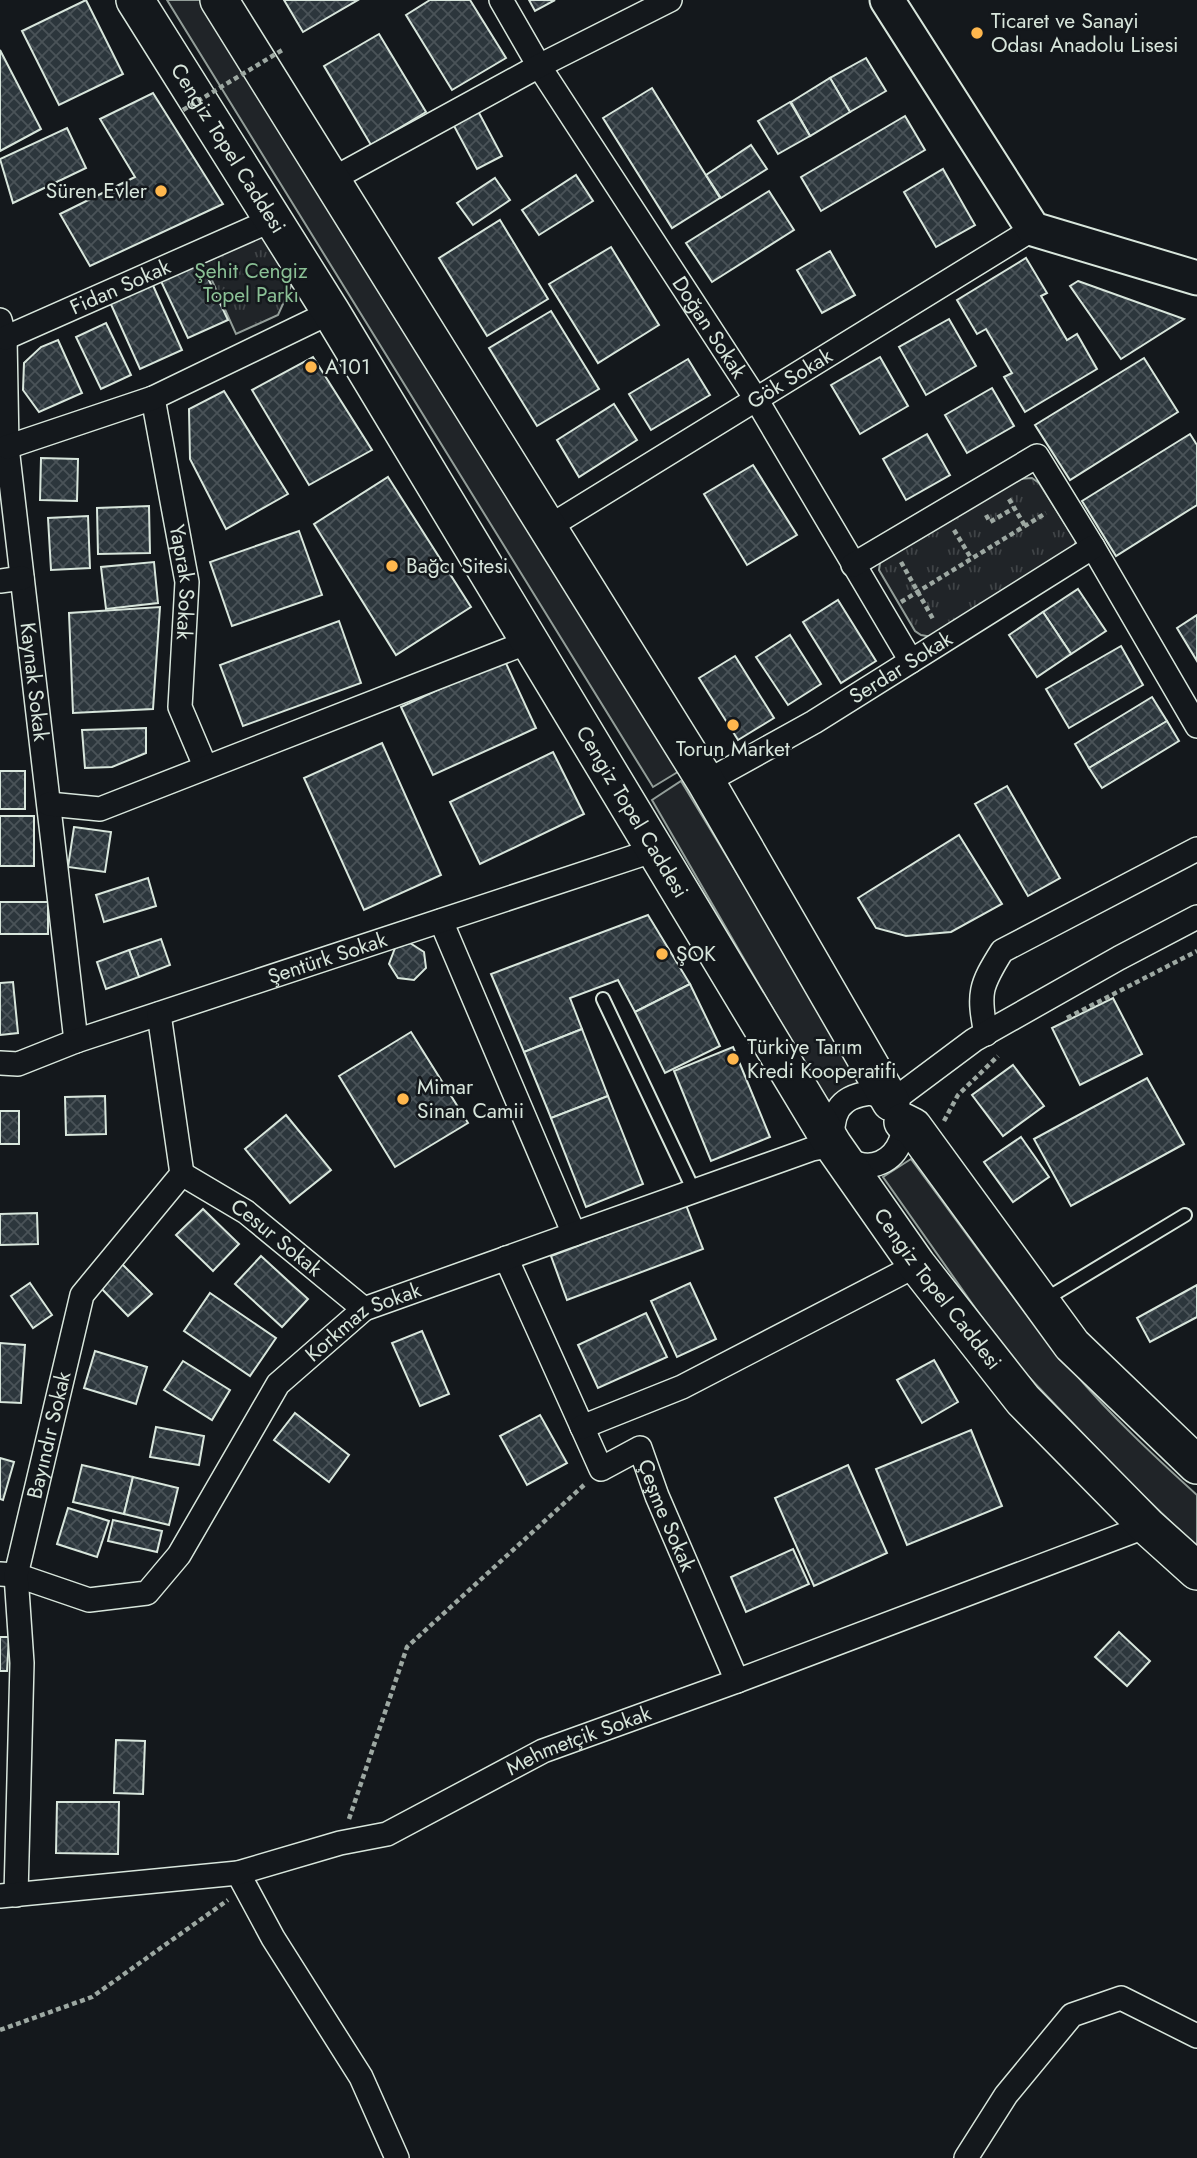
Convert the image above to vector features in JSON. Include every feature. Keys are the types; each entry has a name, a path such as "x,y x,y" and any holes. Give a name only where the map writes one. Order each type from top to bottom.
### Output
{"main road":[{"name":"Cengiz Topel Caddesi","path":"135,0 331,312 833,1145 917,1265 1023,1400 1147,1526 1197,1571"},
{"path":"219,0 706,782 897,1112 913,1127 1072,1345 1197,1465"}],"street":[{"name":"Doğan Sokak","path":"501,0 539,66 756,399 911,661"},
{"path":"331,180 539,66 670,0"},
{"path":"887,0 1033,229 1197,278"},
{"name":"Fidan Sokak","path":"2,329 274,219"},
{"name":"Gök Sokak","path":"548,528 1033,229"},
{"path":"7,447 153,398 331,312"},
{"name":"Kaynak Sokak","path":"2,329 11,579 49,804 76,1041"},
{"name":"Yaprak Sokak","path":"153,398 187,582 180,707 205,766"},
{"path":"853,565 1037,456 1197,726"},
{"name":"Serdar Sokak","path":"706,782 814,722 1093,547"},
{"path":"49,804 100,808 528,642"},
{"path":"986,1034 980,1003 986,976 1002,951 1197,849"},
{"name":"Şentürk Sokak","path":"0,1063 18,1064 76,1041 655,850"},
{"path":"897,1112 986,1034 1197,917"},
{"path":"441,921 573,1234"},
{"path":"159,1014 182,1174"},
{"path":"870,1093 881,1096 897,1112 903,1134 900,1145 893,1155 883,1161 872,1165 860,1164 849,1160 833,1145 833,1118 847,1100 870,1093"},
{"name":"Korkmaz Sokak","path":"8,1574 89,1600 147,1593 179,1555 278,1384 364,1308 812,1149 833,1145"},
{"name":"Cesur Sokak","path":"182,1174 246,1212 364,1308"},
{"name":"Bayındır Sokak","path":"8,1896 22,1663 8,1574 82,1295 182,1174"},
{"path":"506,1258 601,1469"},
{"path":"582,1427 682,1387 917,1265"},
{"name":"Çeşme Sokak","path":"601,1469 640,1448 657,1496 737,1681"},
{"name":"Mehmetçik Sokak","path":"8,1896 241,1881 340,1843 387,1834 543,1751 737,1681 1147,1526"},
{"path":"241,1881 361,2077 397,2158"},
{"path":"966,2158 1006,2095 1072,2015 1121,1998 1197,2036"}],"lane":[{"path":"603,999 694,1191"},
{"path":"1040,1302 1185,1215"}],"path":[{"path":"183,110 284,49"},
{"path":"1005,493 1025,526"},
{"path":"882,613 1065,501"},
{"path":"983,509 990,522 1014,508"},
{"path":"962,521 951,527 971,559"},
{"path":"898,557 939,628"},
{"path":"1064,1020 1197,951"},
{"path":"944,1121 958,1095 1003,1051"},
{"path":"340,1843 407,1647 601,1469"},
{"path":"0,2030 92,1997 241,1881"}],"green space":[{"path":"167,0 212,0 686,767 653,787"},
{"name":"Şehit Cengiz Topel Parkı","path":"261,228 292,284 278,315 236,334 201,256"},
{"path":"1032,478 1039,483 1076,541 1072,551 932,637 915,631 879,570 880,563 885,557 1018,479"},
{"path":"681,781 863,1081 828,1104 652,800"},
{"path":"911,1159 1010,1293 1073,1371 1117,1419 1197,1495 1197,1547 1124,1477 1009,1356 883,1177"}],"building":[{"path":"86,0 123,74 59,105 22,31"},
{"path":"284,0 358,0 303,32"},
{"path":"430,0 470,0 506,58 452,90 406,15"},
{"path":"529,0 555,0 535,11"},
{"path":"379,34 426,112 371,145 324,66"},
{"path":"0,50 41,129 0,151"},
{"path":"866,58 886,91 850,112 830,78"},
{"path":"830,78 850,112 810,136 791,102"},
{"path":"652,88 720,198 672,228 603,118"},
{"name":"Süren Evler","path":"153,93 223,204 90,266 60,214 135,177 100,119"},
{"path":"790,102 810,136 778,154 758,121"},
{"path":"478,111 502,156 477,169 453,124"},
{"path":"905,116 925,150 821,211 801,177"},
{"path":"67,128 86,168 13,203 0,159"},
{"path":"751,145 767,169 721,198 706,175"},
{"path":"943,169 975,225 936,247 904,192"},
{"path":"576,175 593,201 539,235 522,210"},
{"path":"495,178 510,200 473,225 457,203"},
{"path":"769,191 794,230 712,282 686,243"},
{"path":"500,220 548,299 487,336 439,258"},
{"path":"611,247 659,325 598,363 549,284"},
{"path":"830,251 855,295 822,313 797,270"},
{"path":"198,257 228,320 188,338 158,275"},
{"path":"1026,258 1047,293 1041,296 1067,340 1077,334 1097,369 1025,412 1004,377 1012,373 986,329 977,334 957,300"},
{"path":"151,281 182,350 140,369 109,300"},
{"path":"1078,281 1184,319 1121,359 1070,286"},
{"path":"551,311 599,389 537,426 489,348"},
{"path":"949,319 976,366 926,395 899,347"},
{"path":"106,323 131,375 101,389 76,337"},
{"path":"58,340 82,393 39,412 23,390 24,363 41,347"},
{"path":"313,357 372,450 309,485 252,390"},
{"path":"880,357 908,406 860,434 831,385"},
{"path":"1144,358 1178,412 1070,480 1035,425"},
{"path":"688,359 710,395 651,430 629,394"},
{"path":"992,388 1014,426 967,453 945,415"},
{"path":"224,391 288,494 226,529 190,459 189,409"},
{"path":"614,404 637,440 579,477 557,440"},
{"path":"927,434 950,475 906,500 883,459"},
{"path":"1190,434 1197,445 1197,505 1116,556 1082,501"},
{"path":"41,458 78,459 77,501 40,500"},
{"path":"753,465 797,535 747,565 704,494"},
{"name":"Bağcı Sitesi","path":"388,477 471,607 396,655 314,524"},
{"path":"149,506 150,553 98,554 97,508"},
{"path":"88,516 90,568 51,570 48,518"},
{"path":"299,531 322,595 232,626 210,562"},
{"path":"154,562 158,603 106,609 101,567"},
{"path":"1078,589 1106,631 1071,654 1043,612"},
{"path":"838,600 876,661 841,683 803,622"},
{"path":"160,607 153,709 73,713 69,613"},
{"path":"1043,612 1071,654 1037,677 1009,635"},
{"path":"1197,615 1197,661 1177,628"},
{"path":"339,621 361,683 243,726 220,665"},
{"path":"790,635 821,684 788,705 756,657"},
{"path":"1121,646 1143,685 1069,728 1046,689"},
{"path":"735,656 774,718 738,740 699,678"},
{"path":"504,659 536,728 433,775 401,707"},
{"path":"1152,697 1167,721 1089,768 1075,744"},
{"path":"1167,721 1179,741 1102,788 1089,768"},
{"path":"146,728 146,753 112,767 85,768 82,730"},
{"path":"382,743 441,875 364,910 304,778"},
{"path":"553,752 584,814 480,864 450,802"},
{"path":"0,771 25,771 25,809 0,809"},
{"path":"1007,786 1060,878 1028,896 975,804"},
{"path":"0,816 34,816 34,866 0,866"},
{"path":"74,827 111,832 105,872 68,867"},
{"path":"959,835 1002,904 951,932 906,936 876,928 858,898"},
{"path":"148,878 156,906 104,922 96,895"},
{"path":"0,902 48,902 48,934 0,934"},
{"path":"648,915 690,984 635,1012 618,980 570,998 582,1029 524,1052 491,974"},
{"path":"161,939 170,965 139,977 129,950"},
{"path":"410,943 424,952 426,968 414,980 398,978 389,964 395,948"},
{"path":"129,950 139,977 106,989 97,962"},
{"path":"13,982 18,1033 0,1035 0,983"},
{"path":"690,984 720,1046 665,1073 635,1012"},
{"path":"1113,998 1142,1054 1080,1085 1052,1028"},
{"path":"582,1029 608,1096 551,1118 524,1052"},
{"name":"Mimar Sinan Camii","path":"411,1032 468,1123 395,1167 339,1076"},
{"path":"733,1047 770,1137 711,1161 674,1071"},
{"path":"1013,1065 1044,1106 1003,1136 972,1095"},
{"path":"1147,1078 1184,1144 1071,1206 1034,1139"},
{"path":"105,1096 106,1134 66,1135 65,1097"},
{"path":"608,1096 643,1184 586,1207 551,1118"},
{"path":"0,1111 19,1111 19,1144 0,1144"},
{"path":"286,1115 331,1170 290,1203 245,1149"},
{"path":"1021,1137 1049,1177 1013,1202 984,1162"},
{"path":"686,1205 703,1249 567,1300 551,1256"},
{"path":"203,1209 239,1244 213,1271 176,1235"},
{"path":"37,1213 38,1244 0,1245 0,1214"},
{"path":"261,1256 308,1299 282,1327 235,1284"},
{"path":"122,1264 152,1294 128,1316 99,1286"},
{"path":"30,1283 52,1315 33,1328 11,1296"},
{"path":"690,1283 716,1339 677,1357 651,1301"},
{"path":"1197,1285 1197,1317 1150,1342 1137,1318"},
{"path":"210,1293 276,1338 250,1376 184,1331"},
{"path":"646,1313 667,1357 598,1388 578,1345"},
{"path":"422,1331 449,1394 420,1406 392,1343"},
{"path":"0,1343 25,1345 21,1403 0,1402"},
{"path":"95,1351 147,1367 136,1404 84,1388"},
{"path":"934,1360 958,1402 922,1423 897,1380"},
{"path":"183,1361 230,1390 212,1420 164,1390"},
{"path":"295,1413 349,1455 329,1482 274,1440"},
{"path":"540,1415 567,1463 527,1485 500,1436"},
{"path":"156,1427 204,1436 199,1465 150,1457"},
{"path":"971,1430 1002,1506 907,1545 876,1469"},
{"path":"0,1458 14,1462 3,1500 0,1499"},
{"path":"82,1465 133,1477 124,1514 73,1502"},
{"path":"848,1465 887,1553 814,1586 775,1498"},
{"path":"133,1477 178,1488 169,1525 124,1514"},
{"path":"68,1508 109,1521 97,1557 57,1544"},
{"path":"113,1520 162,1531 157,1552 108,1541"},
{"path":"793,1549 809,1584 746,1612 731,1577"},
{"path":"1119,1632 1150,1661 1127,1686 1095,1657"},
{"path":"0,1637 9,1637 7,1671 0,1671"},
{"path":"116,1740 145,1741 143,1794 114,1793"},
{"path":"57,1802 119,1802 118,1854 56,1853"}],"place":[{"name":"Ticaret ve Sanayi Odası Anadolu Lisesi","path":"977,33"},
{"name":"Süren Evler","path":"161,191"},
{"name":"A101","path":"311,367"},
{"name":"Bağcı Sitesi","path":"392,566"},
{"name":"Torun Market","path":"733,725"},
{"name":"ŞOK","path":"662,954"},
{"name":"Türkiye Tarım Kredi Kooperatifi","path":"733,1059"},
{"name":"Mimar Sinan Camii","path":"403,1099"}]}
